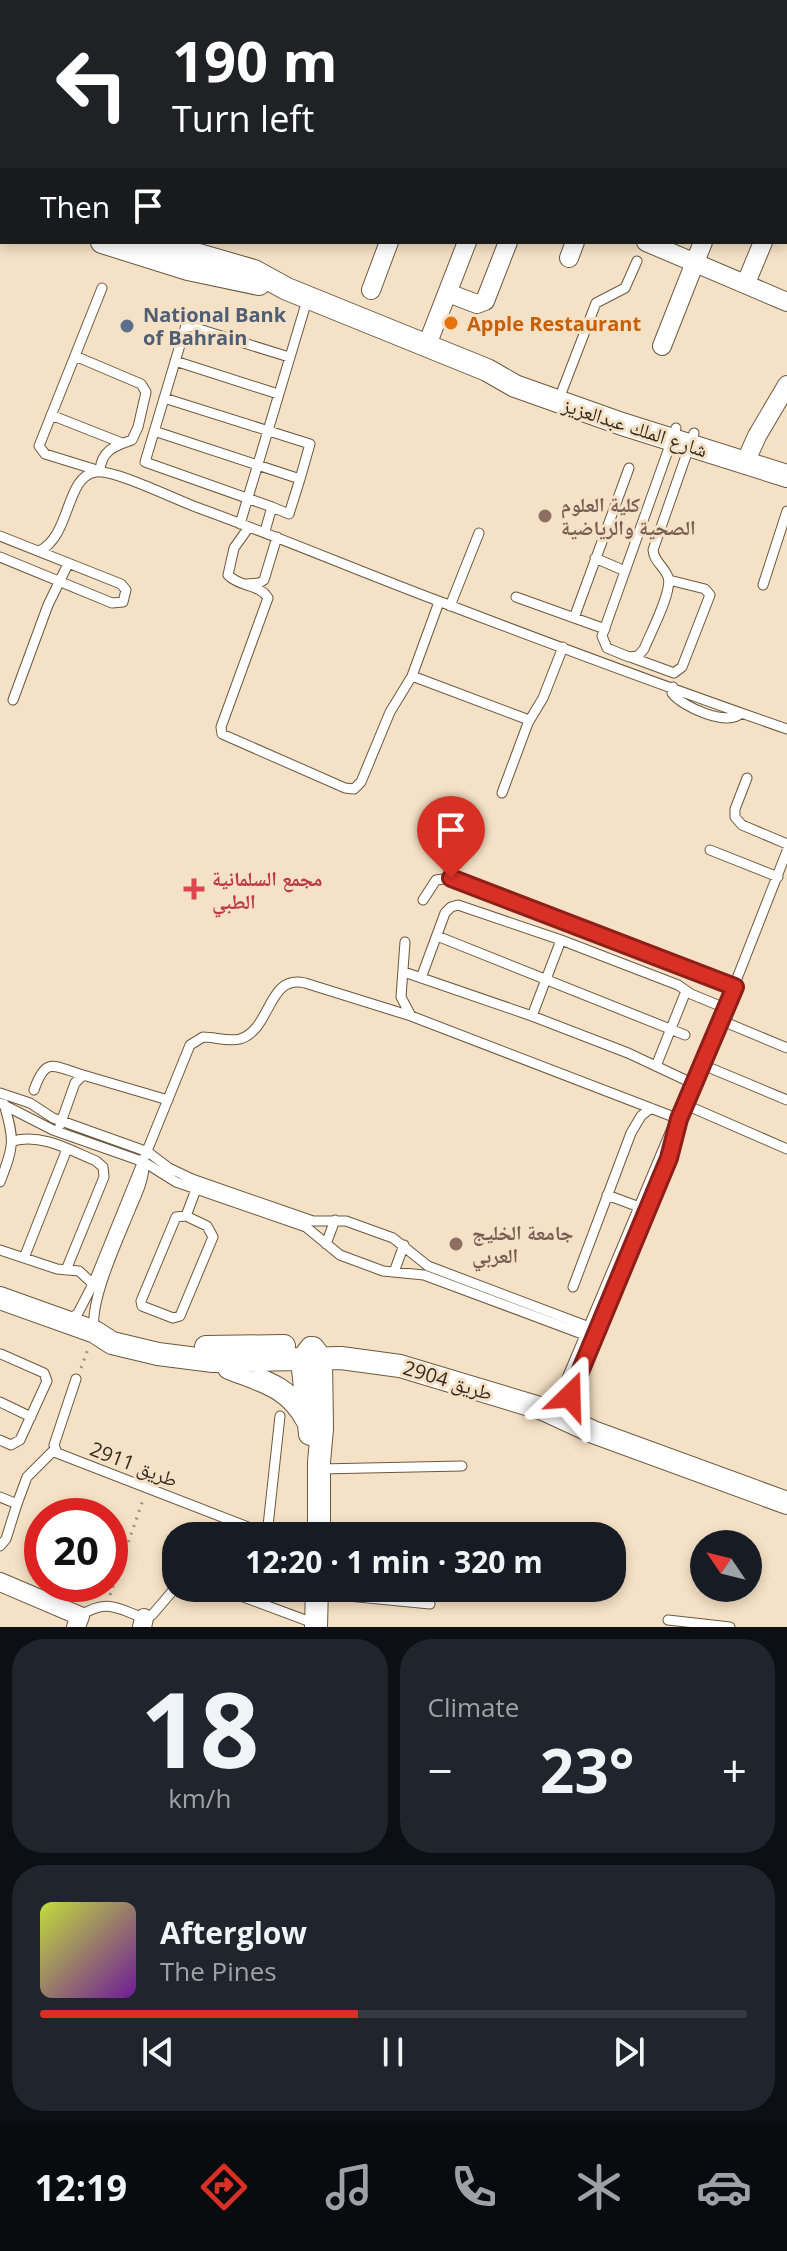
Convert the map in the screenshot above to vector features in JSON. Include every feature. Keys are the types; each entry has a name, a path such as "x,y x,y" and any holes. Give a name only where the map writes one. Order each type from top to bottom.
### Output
{"street":[{"name":"شارع الملك عبدالعزيز","path":"117,244 185,253"},
{"name":"شارع الملك عبدالعزيز","path":"160,244 254,271 298,293 487,370 515,386 747,458 787,476"},
{"path":"371,290 388,244"},
{"path":"427,345 466,244"},
{"path":"448,293 477,304 485,301 507,244"},
{"path":"651,244 787,302"},
{"path":"662,346 702,244"},
{"path":"746,283 762,244"},
{"name":"شارع الملك عبدالعزيز","path":"487,370 511,374 562,391 683,437"},
{"path":"747,458 787,385"},
{"name":"شارع الملك عبدالعزيز","path":"747,458 787,463"},
{"name":"طريق 2904","path":"0,1298 95,1332 166,1346 381,1350 435,1361 787,1495"},
{"name":"طريق 2904","path":"95,1332 112,1343 142,1351 213,1361 312,1351"},
{"path":"312,1351 308,1420 319,1465"},
{"path":"312,1351 322,1429 319,1522"},
{"path":"213,1361 277,1386 295,1400 308,1420"},
{"name":"طريق 2904","path":"561,1409 593,1432 787,1503"},
{"path":"0,1582 78,1622"},
{"path":"316,1626 317,1602"}],"lane":[{"path":"562,391 596,303 625,288 637,261"},
{"path":"102,288 40,442 42,453 265,531 439,602 673,687 672,693 679,701 724,720 733,719 741,713 787,729"},
{"path":"298,293 289,357 247,498 245,525 230,557 228,571 237,582 263,591 268,598 221,727 224,737 345,788 354,789 361,782 390,712 412,676 439,602"},
{"path":"164,398 310,444 289,514 145,462 154,431 186,325 289,357"},
{"path":"75,356 141,384 147,396 136,434 132,440 106,453 100,471"},
{"path":"175,361 278,394"},
{"path":"51,415 122,443"},
{"path":"154,431 300,479"},
{"path":"683,437 672,496 653,550 655,559 669,580 705,589 710,595 682,667 674,673 607,648 603,641 655,490 683,437"},
{"path":"574,618 629,468"},
{"path":"39,551 56,538 80,482 89,474 100,471"},
{"path":"655,490 672,496"},
{"path":"265,531 272,507"},
{"path":"763,585 787,511"},
{"path":"450,606 479,533"},
{"path":"0,536 121,584 126,590 126,598 123,602 112,603 0,557"},
{"path":"237,582 252,584 264,580 277,537"},
{"path":"595,558 625,571"},
{"path":"13,700 68,564"},
{"path":"633,658 644,649 669,580"},
{"path":"516,597 605,629"},
{"path":"502,793 529,720 543,698 563,647"},
{"path":"412,676 529,720"},
{"path":"747,778 735,817 742,825 787,844"},
{"path":"710,850 787,884"},
{"path":"561,1409 572,1392 591,1332 643,1208 673,1147 679,1119 735,987 787,851"},
{"path":"423,900 436,880 451,878 735,987"},
{"path":"421,978 447,910 458,905 678,985 725,1008"},
{"path":"437,936 685,1035"},
{"path":"532,1016 561,940"},
{"path":"405,942 401,997 411,1016"},
{"path":"404,972 532,1016 694,1084"},
{"path":"66,1322 78,1313 93,1284 192,1042 203,1037 232,1041 249,1035 262,1022 276,994 287,983 305,983 411,1016 679,1119"},
{"path":"656,1066 686,991"},
{"path":"720,1020 787,1048"},
{"path":"703,1065 787,1100"},
{"path":"34,1090 45,1067 57,1067 168,1100"},
{"path":"59,1126 75,1083 83,1075"},
{"path":"0,1090 34,1105 59,1126"},
{"path":"2,1103 146,1157 176,1182 198,1185 313,1221 346,1221 393,1238 428,1266 591,1332"},
{"path":"0,1182 13,1141 2,1103"},
{"path":"686,1105 787,1149"},
{"path":"573,1287 635,1124 651,1108"},
{"path":"13,1141 34,1138 67,1149 96,1161 104,1172 66,1270"},
{"path":"24,1258 67,1149"},
{"path":"95,1332 92,1317 100,1289 140,1186 146,1157"},
{"path":"186,1216 198,1185"},
{"path":"198,1185 306,1227 340,1255 383,1271 424,1275 591,1332"},
{"path":"607,1195 643,1208"},
{"path":"186,1216 211,1229 213,1237 180,1316 173,1318 142,1306 141,1301 176,1217 186,1216"},
{"path":"326,1244 335,1220"},
{"path":"394,1272 404,1245"},
{"path":"0,1250 79,1271 93,1284"},
{"path":"0,1440 11,1445 20,1440 47,1381 44,1373 1,1354"},
{"path":"0,1546 6,1539 27,1477 54,1450 76,1379"},
{"path":"0,1402 31,1417"},
{"path":"270,1522 280,1416"},
{"name":"طريق 2911","path":"54,1450 235,1522"},
{"path":"319,1465 462,1466"},
{"path":"0,1497 17,1504"},
{"path":"78,1622 97,1607 106,1606 129,1610 143,1623 163,1602"},
{"path":"255,1602 316,1626"},
{"path":"414,1602 430,1604"},
{"path":"668,1620 730,1627"}],"path":[{"path":"76,1379 95,1332"},
{"path":"106,1606 147,1489"}],"place":[{"name":"Apple Restaurant","path":"451,323"},
{"name":"National Bank of Bahrain","path":"127,326"},
{"name":"كلية العلوم الصحية والرياضية","path":"545,516"},
{"name":"مجمع السلمانية الطبي","path":"194,889"},
{"name":"جامعة الخليج العربي","path":"456,1244"}],"route":[{"path":"451,878 735,987 679,1119 669,1158 570,1396"}]}
